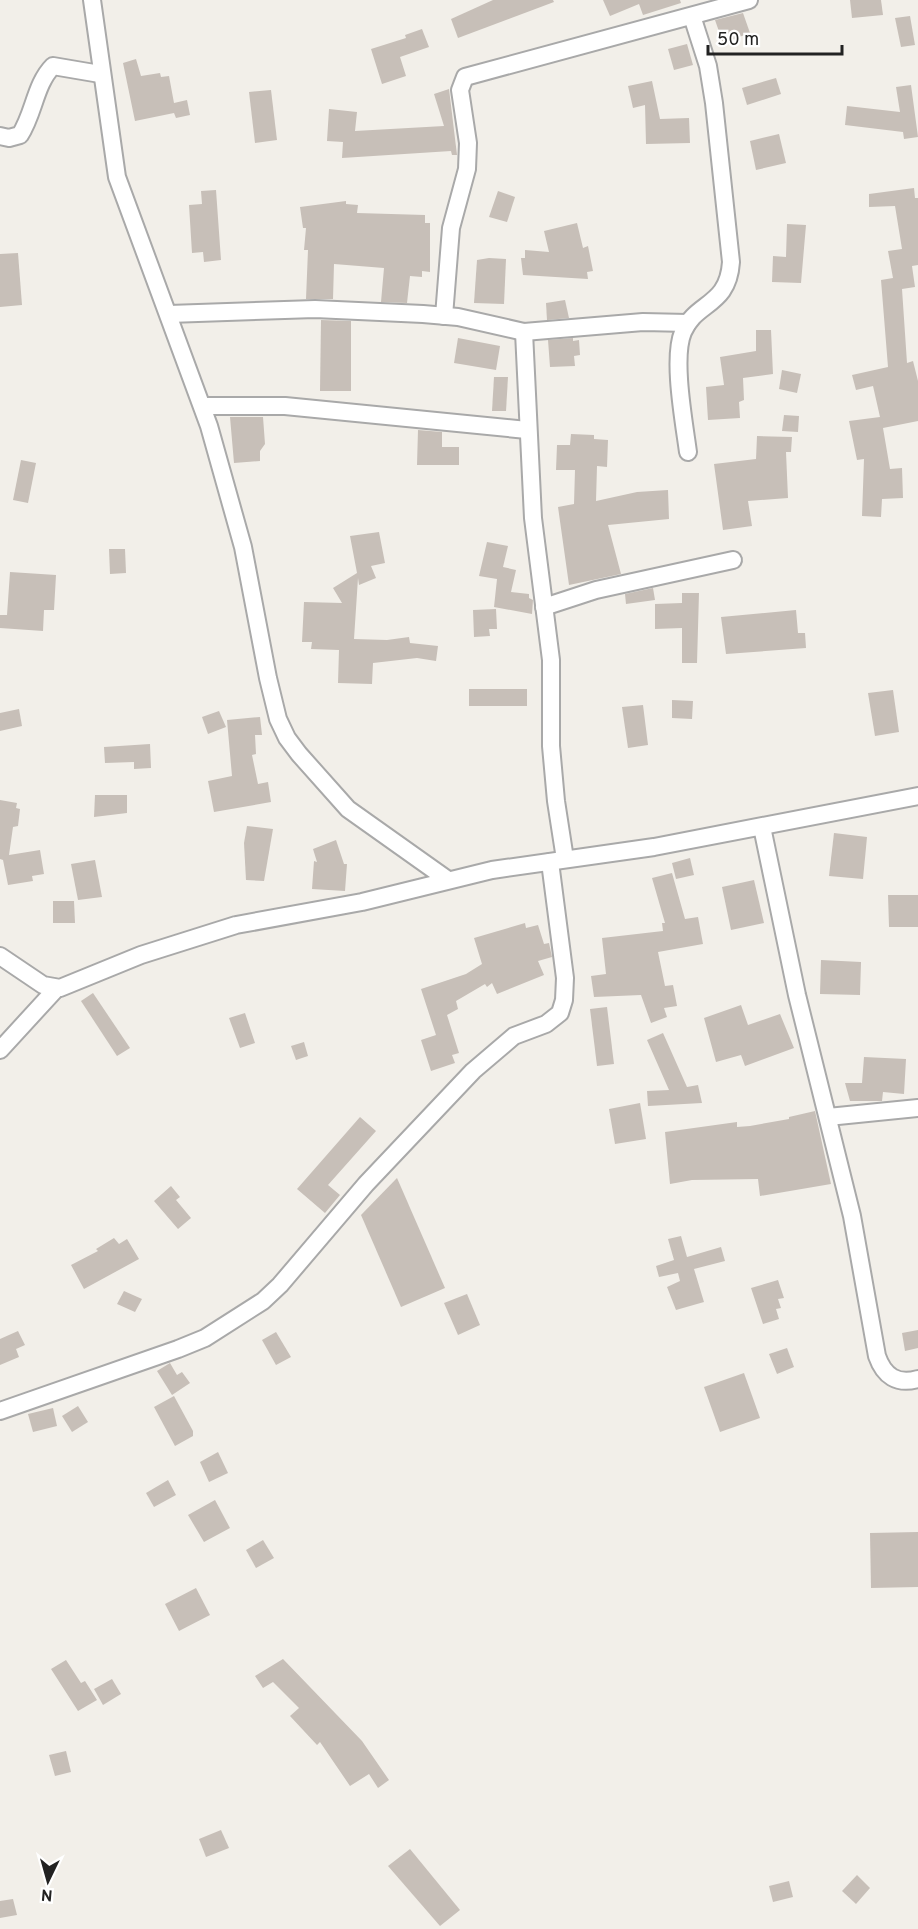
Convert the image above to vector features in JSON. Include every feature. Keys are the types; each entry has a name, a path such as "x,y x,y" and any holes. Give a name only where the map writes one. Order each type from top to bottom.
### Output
{"street":[{"path":"92,0 100,74 110,121 119,185 170,314 203,406 243,547 268,678 279,719 287,738 318,779 348,809 448,880"},
{"path":"444,316 451,228 463,189 468,154 461,81 465,77 482,71 560,53 749,0"},
{"path":"688,452 679,358 680,344 688,323 723,292 728,283 731,262 714,103 708,66 692,16"},
{"path":"0,136 9,138 20,135 45,77 53,66 100,74"},
{"path":"170,314 315,309 444,316 524,332 643,322 688,323"},
{"path":"0,1411 205,1338 262,1301 287,1277 366,1184 473,1071 514,1036 546,1024 560,1013 564,1000 565,978 552,762 551,660 533,519 524,332"},
{"path":"203,406 285,406 527,430"},
{"path":"544,607 606,587 733,560"},
{"path":"0,1050 56,989 120,963 209,932 362,902 492,870 762,827 918,796"},
{"path":"762,827 797,995 860,1256 877,1356 881,1367 892,1378 900,1381 918,1379"},
{"path":"0,956 43,985 56,989"},
{"path":"828,1117 918,1108"}],"building":[{"path":"493,0 553,0 554,2 458,38 451,19"},
{"path":"603,0 680,0 681,3 643,15 639,4 610,16"},
{"path":"850,0 881,0 883,15 852,18"},
{"path":"743,13 750,33 723,43 715,20"},
{"path":"910,16 915,45 901,47 895,18"},
{"path":"422,29 429,47 400,57 406,76 382,84 371,49 406,38 405,35"},
{"path":"687,44 693,65 674,70 668,49"},
{"path":"136,59 141,76 160,73 161,77 169,76 174,103 187,100 190,115 176,118 174,113 135,121 123,63"},
{"path":"776,78 781,94 747,105 742,88"},
{"path":"652,81 660,119 689,118 690,143 646,144 645,105 633,108 628,86"},
{"path":"911,85 918,137 904,139 903,132 845,125 847,106 900,112 896,87"},
{"path":"449,89 457,155 452,155 451,151 342,158 343,142 327,141 329,109 357,112 355,131 444,126 434,94"},
{"path":"271,90 277,140 255,143 249,92"},
{"path":"779,134 786,163 756,170 750,141"},
{"path":"914,188 915,198 918,198 918,265 912,266 915,287 902,289 907,363 913,361 918,381 918,421 883,428 890,469 902,468 903,498 882,499 881,517 862,516 864,459 857,460 849,421 880,417 873,386 856,390 852,375 888,367 881,280 893,278 888,251 902,249 895,206 869,207 869,194"},
{"path":"216,190 221,260 204,262 203,252 192,253 189,205 202,204 201,191"},
{"path":"498,191 515,197 507,222 489,217"},
{"path":"346,201 346,204 358,205 357,213 425,215 425,223 430,223 430,272 422,271 422,277 410,276 407,303 381,302 384,268 334,264 333,299 306,299 308,250 304,250 306,228 303,228 300,207"},
{"path":"577,223 583,248 588,246 593,271 587,272 588,279 523,275 521,258 525,258 525,250 549,252 544,231"},
{"path":"787,224 806,225 801,283 772,282 773,256 786,257"},
{"path":"18,253 22,305 0,307 0,254"},
{"path":"506,259 504,304 474,303 477,260"},
{"path":"565,300 569,318 547,320 546,303"},
{"path":"321,320 351,321 351,391 320,391"},
{"path":"756,330 771,330 773,374 743,378 744,400 739,402 740,418 708,420 706,387 724,385 720,357 756,351"},
{"path":"458,338 500,346 496,370 454,363"},
{"path":"573,338 573,341 579,340 580,355 574,356 575,366 550,367 548,340"},
{"path":"782,370 801,374 797,393 779,389"},
{"path":"494,377 508,377 506,411 492,411"},
{"path":"784,415 799,416 798,432 782,431"},
{"path":"230,417 263,417 265,444 260,451 260,461 234,463"},
{"path":"418,430 442,432 442,447 459,447 459,465 417,465"},
{"path":"571,434 594,435 594,439 608,440 607,467 597,466 596,501 637,492 668,490 669,519 608,525 621,574 569,585 558,507 574,504 575,470 556,470 557,445 570,445"},
{"path":"757,436 792,437 791,452 786,452 788,498 748,501 752,526 723,530 714,464 756,459"},
{"path":"21,460 36,463 28,503 13,500"},
{"path":"379,532 385,563 371,566 376,578 359,585 358,578 354,639 387,640 409,637 410,643 438,646 436,661 417,658 373,663 372,684 338,683 339,650 311,649 312,642 302,642 304,602 342,603 333,588 357,573 350,536"},
{"path":"487,542 508,546 503,567 516,570 511,592 529,594 529,598 533,600 532,614 494,607 497,579 479,576"},
{"path":"109,549 125,549 126,573 110,574"},
{"path":"10,572 56,575 54,610 44,610 43,631 0,628 0,615 7,615"},
{"path":"653,588 655,600 626,604 625,594"},
{"path":"682,593 699,593 697,663 682,663 682,628 655,629 655,604 682,603"},
{"path":"496,609 497,629 489,629 490,636 474,637 473,610"},
{"path":"796,610 798,633 805,633 806,648 726,654 721,617"},
{"path":"469,689 527,689 527,706 469,706"},
{"path":"893,690 899,732 875,736 868,693"},
{"path":"672,700 693,701 692,719 672,718"},
{"path":"643,705 648,745 628,748 622,707"},
{"path":"19,709 22,726 0,731 0,713"},
{"path":"219,711 226,727 208,734 202,717"},
{"path":"260,717 262,735 255,735 256,754 252,755 258,784 268,782 271,802 214,812 208,781 232,776 227,720"},
{"path":"150,744 151,768 134,769 134,762 105,763 104,747"},
{"path":"95,795 127,795 127,813 94,817"},
{"path":"0,800 17,803 16,808 20,809 18,826 13,827 9,855 40,850 44,874 32,876 33,881 8,885 3,860 0,859"},
{"path":"247,826 273,829 264,881 246,880 244,843"},
{"path":"834,833 867,837 863,879 829,876"},
{"path":"336,840 344,864 347,864 345,891 312,889 314,861 317,862 313,849"},
{"path":"690,858 694,875 676,879 672,863"},
{"path":"95,860 102,897 78,900 71,864"},
{"path":"672,873 685,919 698,917 703,944 658,952 665,986 673,985 677,1006 664,1008 667,1017 651,1023 641,995 594,997 591,976 606,974 602,938 663,931 662,923 665,923 652,878"},
{"path":"754,880 764,923 731,930 722,887"},
{"path":"888,895 918,895 918,927 889,927"},
{"path":"53,901 74,901 75,923 53,923"},
{"path":"525,923 526,928 538,925 544,944 549,943 552,957 538,961 544,975 497,994 492,983 487,987 485,984 456,1001 458,1009 447,1015 459,1053 452,1055 455,1063 431,1071 421,1040 436,1035 421,989 466,974 482,964 474,938"},
{"path":"821,960 861,962 860,995 820,994"},
{"path":"93,993 130,1048 117,1056 81,1001"},
{"path":"741,1005 748,1025 780,1014 794,1048 745,1066 741,1055 716,1062 704,1018"},
{"path":"607,1007 614,1064 597,1066 590,1009"},
{"path":"245,1013 255,1043 240,1048 229,1018"},
{"path":"663,1033 687,1087 698,1085 702,1103 648,1106 647,1091 669,1090 647,1040"},
{"path":"304,1042 308,1056 296,1060 291,1046"},
{"path":"864,1057 906,1059 904,1094 883,1092 882,1101 850,1101 845,1083 862,1083"},
{"path":"640,1103 646,1139 615,1144 609,1109"},
{"path":"815,1111 831,1184 760,1196 758,1179 692,1180 670,1184 665,1132 737,1122 737,1127 750,1126 789,1119 789,1117"},
{"path":"360,1117 376,1131 328,1185 340,1195 325,1213 297,1189"},
{"path":"397,1178 445,1288 401,1307 361,1215"},
{"path":"171,1186 180,1197 176,1200 191,1218 178,1229 154,1201"},
{"path":"681,1236 687,1257 721,1247 725,1261 694,1269 704,1302 676,1310 667,1287 680,1281 678,1273 659,1277 656,1266 674,1260 668,1239"},
{"path":"114,1238 119,1244 127,1239 139,1259 84,1289 71,1265 98,1251 96,1249"},
{"path":"778,1280 784,1298 778,1299 781,1308 776,1309 779,1319 763,1324 751,1288"},
{"path":"124,1291 142,1299 135,1312 117,1304"},
{"path":"467,1294 480,1325 458,1335 444,1303"},
{"path":"918,1330 918,1348 905,1351 902,1333"},
{"path":"18,1331 25,1345 16,1349 19,1357 0,1365 0,1339"},
{"path":"276,1332 291,1357 276,1365 262,1340"},
{"path":"787,1348 794,1367 777,1374 769,1354"},
{"path":"170,1363 177,1375 182,1372 190,1383 172,1395 157,1371"},
{"path":"744,1373 760,1418 720,1432 704,1387"},
{"path":"174,1396 193,1431 193,1436 175,1446 154,1407"},
{"path":"78,1406 88,1422 72,1432 62,1416"},
{"path":"53,1408 57,1426 33,1432 28,1414"},
{"path":"218,1452 228,1473 209,1482 200,1462"},
{"path":"168,1480 176,1495 154,1507 146,1493"},
{"path":"215,1500 230,1528 204,1542 188,1515"},
{"path":"918,1532 918,1587 871,1588 870,1533"},
{"path":"263,1540 274,1558 256,1568 246,1550"},
{"path":"196,1588 210,1615 179,1631 165,1604"},
{"path":"283,1659 362,1741 389,1780 378,1788 369,1774 350,1786 320,1742 317,1745 290,1716 299,1708 273,1682 263,1688 255,1676"},
{"path":"66,1660 81,1683 85,1681 97,1700 78,1711 51,1669"},
{"path":"112,1679 121,1694 103,1705 94,1689"},
{"path":"66,1751 71,1772 55,1776 49,1755"},
{"path":"221,1830 229,1848 206,1857 199,1839"},
{"path":"410,1849 460,1910 440,1926 388,1866"},
{"path":"857,1875 870,1888 856,1904 842,1891"},
{"path":"789,1881 793,1897 773,1902 769,1886"},
{"path":"13,1899 17,1915 0,1918 0,1901"}]}
